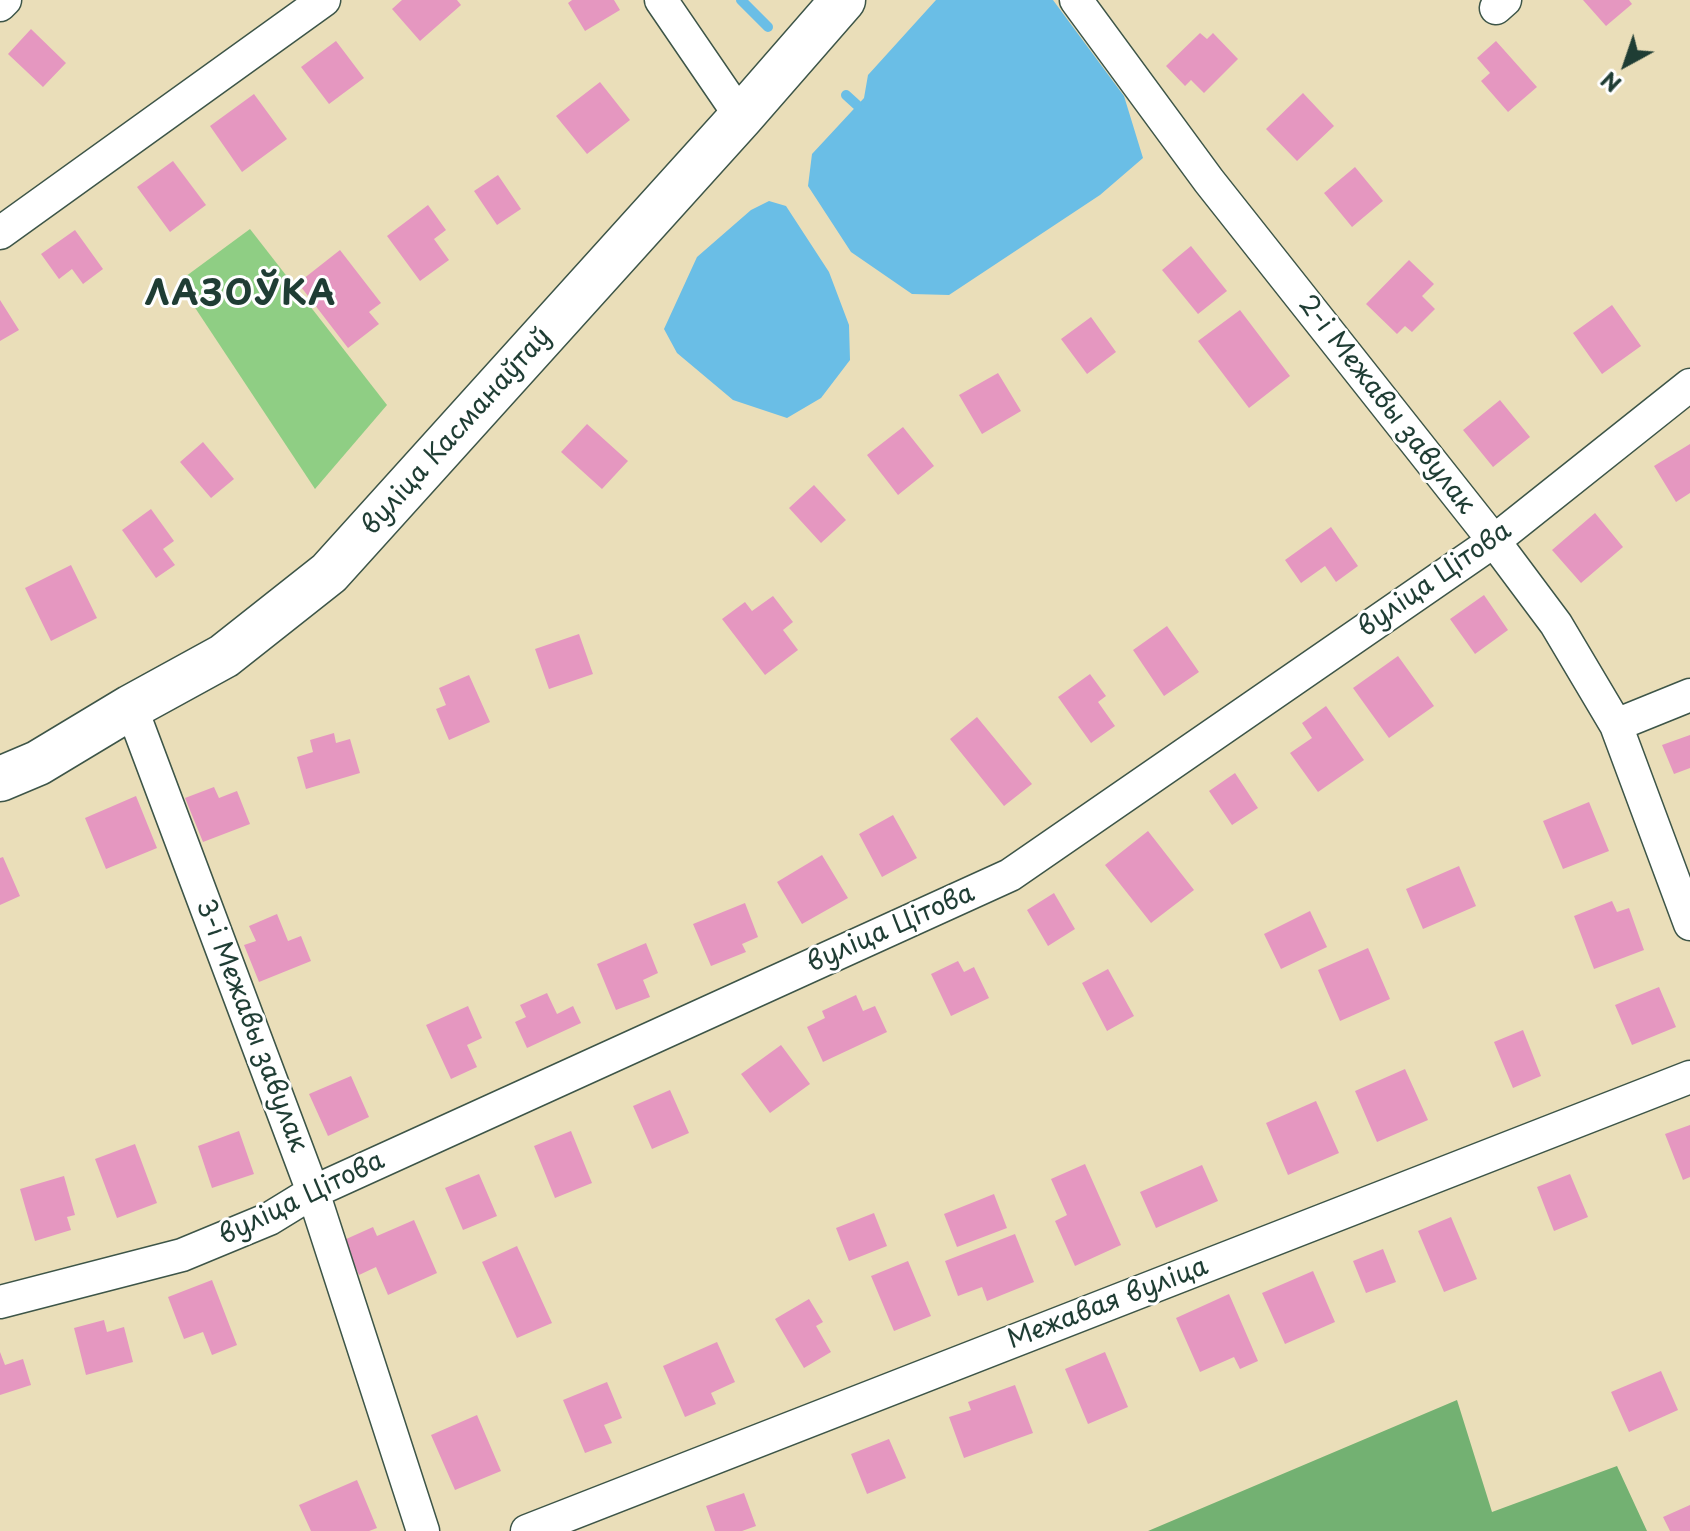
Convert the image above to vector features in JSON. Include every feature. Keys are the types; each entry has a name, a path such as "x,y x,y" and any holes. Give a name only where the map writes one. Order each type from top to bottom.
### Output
{"main road":[{"name":"вуліца Касманаўтаў","path":"0,779 38,763 224,656 329,573 843,0"}],"street":[{"path":"0,5 5,0"},
{"path":"0,233 324,0"},
{"path":"661,0 741,117"},
{"name":"2-і Межавы завулак","path":"1076,0 1209,181 1556,624 1616,725 1690,924"},
{"name":"вуліца Цітова","path":"0,1302 182,1255 269,1219 313,1192 1010,875 1494,541 1690,385"},
{"path":"1616,725 1690,695"},
{"name":"3-і Межавы завулак","path":"131,707 313,1192 423,1531"},
{"name":"Межавая вуліца","path":"527,1531 1690,1077"}],"green space":[{"path":"250,229 387,405 315,489 178,282"},
{"path":"1457,1400 1492,1512 1617,1466 1647,1531 1148,1531"}],"water":[{"path":"936,0 1053,0 1124,96 1143,158 1100,195 949,295 912,294 851,252 808,186 812,154 864,98 868,75"},
{"path":"769,201 786,206 829,272 849,325 850,360 821,398 787,418 733,400 677,353 664,329 697,257 751,210"}],"building":[{"path":"402,0 457,0 461,5 420,41 392,9"},
{"path":"572,0 614,0 620,10 585,31 568,3"},
{"path":"1583,0 1629,0 1632,4 1606,26"},
{"path":"31,29 66,63 43,87 8,54"},
{"path":"1200,33 1207,39 1213,33 1238,59 1204,93 1191,80 1185,86 1166,66"},
{"path":"336,41 364,78 329,104 301,67"},
{"path":"1496,41 1537,87 1508,112 1481,81 1490,73 1477,58"},
{"path":"600,82 630,120 587,154 556,116"},
{"path":"1303,93 1334,126 1297,161 1266,129"},
{"path":"254,94 287,139 242,172 210,126"},
{"path":"173,161 206,205 170,232 137,187"},
{"path":"1355,167 1383,201 1352,227 1324,193"},
{"path":"498,175 521,209 497,225 474,191"},
{"path":"428,205 446,230 434,239 449,260 420,281 387,236"},
{"path":"75,230 103,269 83,284 72,269 59,279 41,254"},
{"path":"1191,246 1227,291 1198,314 1162,270"},
{"path":"340,250 381,303 369,312 379,324 348,348 298,283"},
{"path":"1409,260 1434,284 1422,296 1435,309 1412,332 1405,326 1397,334 1366,304"},
{"path":"0,300 19,330 0,341"},
{"path":"1612,305 1641,346 1602,374 1573,333"},
{"path":"1240,310 1290,376 1249,408 1198,341"},
{"path":"1091,317 1116,352 1087,374 1061,339"},
{"path":"998,373 1021,411 982,434 959,395"},
{"path":"1500,400 1530,437 1493,467 1463,430"},
{"path":"587,424 628,461 602,489 561,452"},
{"path":"903,427 934,466 898,495 867,455"},
{"path":"203,442 234,479 211,498 180,462"},
{"path":"1690,444 1690,493 1676,502 1654,466"},
{"path":"814,485 846,520 821,543 789,508"},
{"path":"151,509 174,541 163,549 175,565 156,578 122,530"},
{"path":"1595,513 1623,547 1581,583 1552,550"},
{"path":"1331,527 1358,566 1336,582 1325,566 1301,583 1285,560"},
{"path":"71,565 97,618 51,641 25,588"},
{"path":"1484,595 1508,630 1475,654 1450,619"},
{"path":"773,596 793,622 783,630 798,650 765,675 722,619 745,602 752,611"},
{"path":"1167,626 1199,672 1164,696 1133,650"},
{"path":"579,634 593,674 549,689 535,649"},
{"path":"1398,656 1434,706 1389,738 1353,688"},
{"path":"1090,674 1106,696 1098,702 1115,726 1091,743 1058,697"},
{"path":"469,675 490,722 449,740 436,709 446,705 439,688"},
{"path":"1326,706 1364,760 1318,792 1290,753 1312,738 1302,723"},
{"path":"977,717 1032,784 1004,806 950,739"},
{"path":"334,733 336,743 350,739 360,773 306,789 297,757 313,752 310,740"},
{"path":"1690,735 1690,768 1674,774 1662,745"},
{"path":"1235,773 1258,808 1232,825 1209,791"},
{"path":"214,787 219,798 237,791 250,824 203,842 185,798"},
{"path":"136,796 157,848 106,869 85,818"},
{"path":"1589,802 1609,851 1563,869 1543,821"},
{"path":"893,815 917,858 882,877 859,834"},
{"path":"1148,831 1194,890 1151,923 1105,865"},
{"path":"822,855 848,898 802,924 777,882"},
{"path":"3,857 20,896 0,905 0,858"},
{"path":"1459,866 1476,906 1423,929 1406,889"},
{"path":"1054,893 1075,929 1048,946 1027,910"},
{"path":"1612,901 1617,912 1629,908 1644,950 1594,969 1574,916"},
{"path":"745,903 758,937 742,944 746,952 711,966 693,924"},
{"path":"1310,911 1327,947 1281,969 1264,934"},
{"path":"277,914 288,941 301,936 311,961 259,982 244,945 256,941 249,926"},
{"path":"646,943 658,973 643,980 650,997 616,1010 597,964"},
{"path":"1368,948 1390,999 1340,1021 1318,970"},
{"path":"958,961 964,972 974,967 989,998 951,1016 931,974"},
{"path":"1108,969 1134,1016 1107,1031 1082,983"},
{"path":"1659,987 1676,1027 1632,1045 1615,1005"},
{"path":"547,993 557,1014 573,1006 581,1023 527,1048 515,1022 526,1017 520,1005"},
{"path":"856,995 863,1011 875,1006 887,1032 823,1062 807,1027 825,1018 822,1011"},
{"path":"468,1006 482,1038 467,1045 477,1067 451,1079 426,1025"},
{"path":"1523,1030 1541,1076 1513,1088 1494,1042"},
{"path":"781,1045 810,1084 770,1113 741,1074"},
{"path":"1405,1069 1428,1120 1377,1142 1355,1091"},
{"path":"351,1076 369,1117 328,1136 309,1094"},
{"path":"670,1090 689,1133 652,1149 633,1106"},
{"path":"1316,1101 1339,1153 1288,1175 1266,1123"},
{"path":"1690,1125 1690,1177 1683,1180 1665,1134"},
{"path":"239,1131 254,1174 212,1188 198,1146"},
{"path":"571,1131 592,1183 555,1198 534,1146"},
{"path":"135,1144 157,1203 117,1218 95,1159"},
{"path":"1085,1164 1121,1245 1075,1266 1055,1221 1067,1215 1051,1179"},
{"path":"1202,1165 1218,1201 1156,1228 1140,1192"},
{"path":"479,1174 497,1216 463,1230 445,1188"},
{"path":"1570,1174 1588,1217 1554,1231 1537,1187"},
{"path":"64,1176 75,1215 67,1217 71,1230 35,1241 20,1189"},
{"path":"994,1194 1007,1228 957,1247 944,1214"},
{"path":"874,1213 887,1246 849,1261 836,1228"},
{"path":"1451,1217 1477,1279 1444,1292 1418,1231"},
{"path":"414,1220 437,1273 388,1295 376,1267 359,1275 344,1240 373,1227 377,1236"},
{"path":"1015,1234 1034,1282 987,1301 982,1287 958,1296 945,1261"},
{"path":"517,1246 552,1323 517,1338 482,1262"},
{"path":"1383,1249 1396,1282 1366,1293 1353,1261"},
{"path":"908,1261 931,1316 894,1331 871,1276"},
{"path":"1313,1271 1335,1322 1285,1344 1262,1293"},
{"path":"212,1280 237,1345 212,1355 203,1332 184,1339 168,1297"},
{"path":"1229,1294 1258,1361 1240,1369 1234,1357 1200,1372 1176,1318"},
{"path":"809,1299 823,1322 816,1326 831,1352 804,1368 775,1319"},
{"path":"104,1320 107,1332 124,1327 133,1362 86,1375 74,1328"},
{"path":"717,1342 735,1382 711,1393 716,1404 685,1417 663,1366"},
{"path":"0,1352 5,1365 23,1359 31,1385 0,1395"},
{"path":"1105,1352 1128,1407 1088,1424 1065,1369"},
{"path":"1661,1371 1678,1410 1629,1432 1611,1392"},
{"path":"607,1382 622,1418 604,1425 612,1443 585,1453 563,1400"},
{"path":"1015,1385 1033,1433 964,1458 949,1417 971,1410 968,1402"},
{"path":"477,1415 501,1471 455,1490 431,1435"},
{"path":"889,1439 906,1478 867,1494 851,1454"},
{"path":"357,1480 377,1528 369,1531 311,1531 299,1505"},
{"path":"744,1493 756,1526 742,1531 715,1531 706,1506"},
{"path":"1690,1505 1690,1531 1670,1531 1663,1517"}],"waterway":[{"path":"741,0 768,27"},
{"path":"846,95 857,105"}],"district":[{"name":"ЛАЗОЎКА","path":"241,296"}]}
